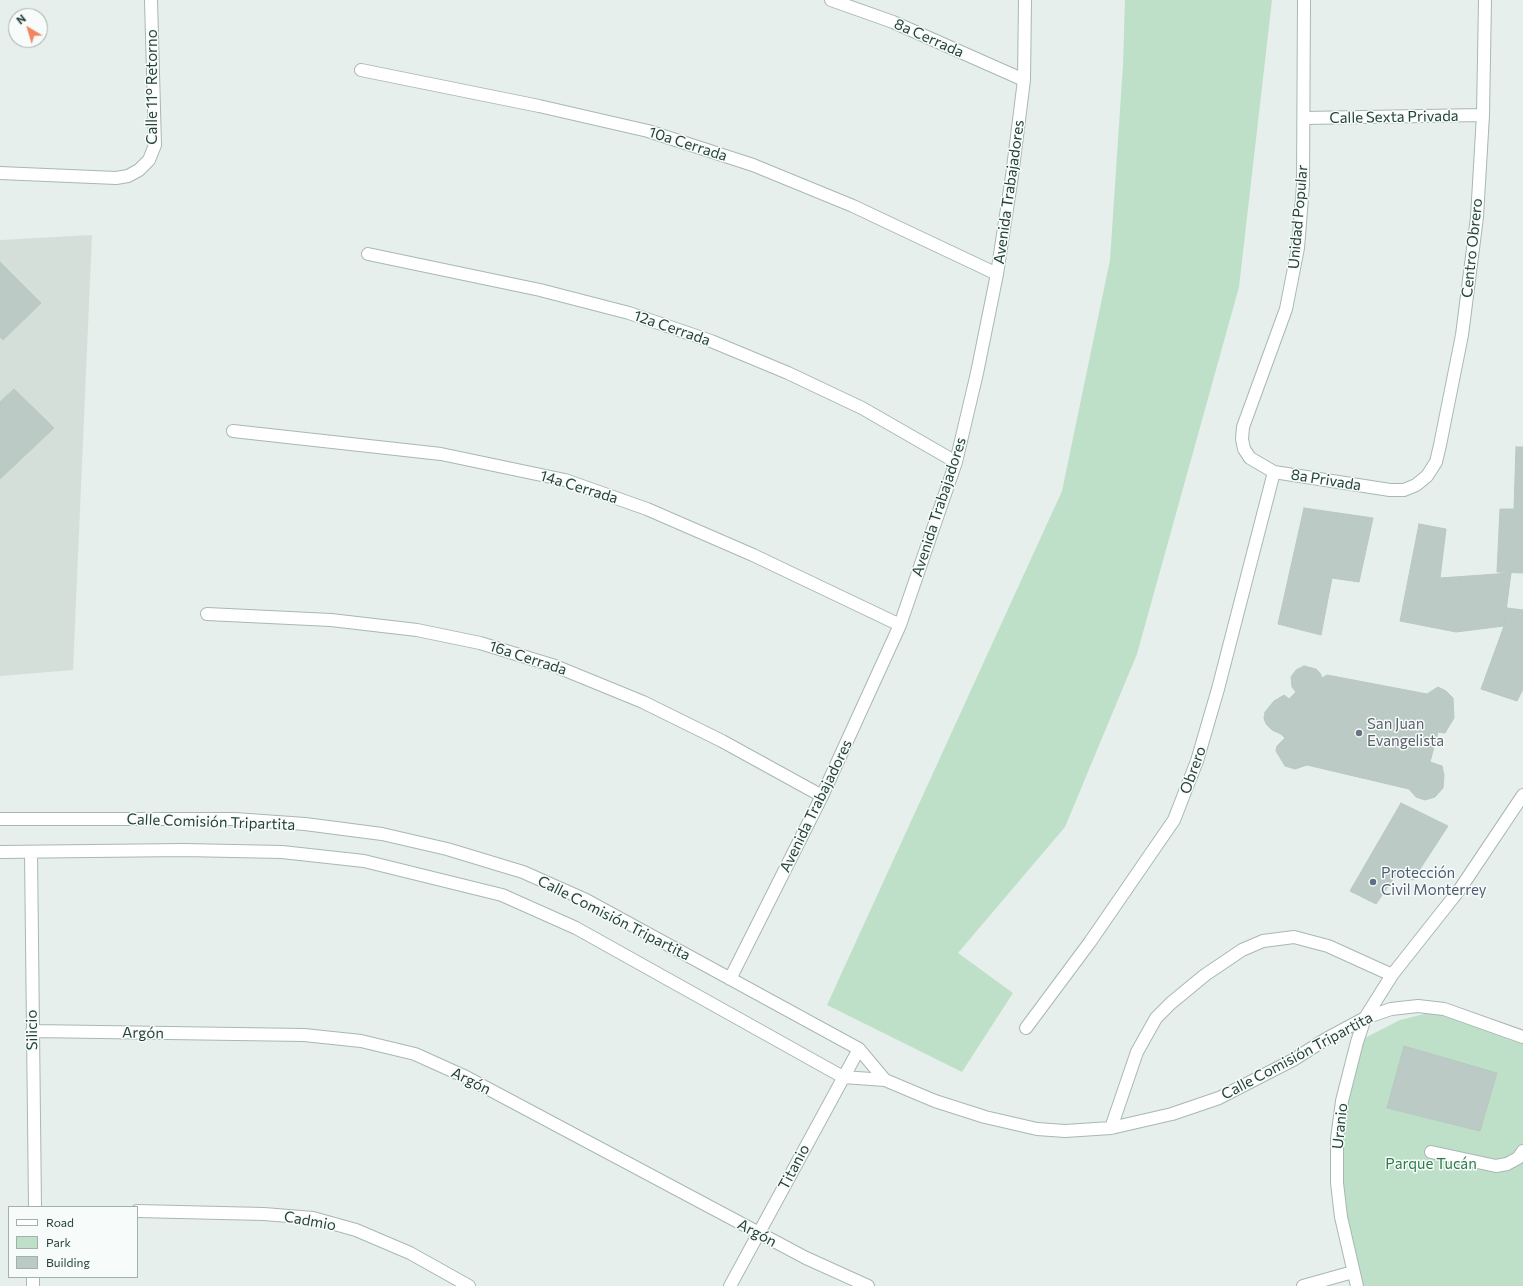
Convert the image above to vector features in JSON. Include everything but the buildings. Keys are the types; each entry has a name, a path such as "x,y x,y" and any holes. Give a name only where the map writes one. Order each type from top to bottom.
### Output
{"street":[{"name":"Calle 11° Retorno","path":"0,173 116,178 128,176 139,170 149,160 155,145 151,0"},
{"name":"8a Cerrada","path":"831,0 893,22 1024,80"},
{"name":"Avenida Trabajadores","path":"730,979 822,796 900,625 956,462 977,373 997,274 1024,80 1025,0"},
{"name":"Unidad Popular","path":"1244,449 1242,439 1244,427 1286,309 1298,248 1303,185 1304,0"},
{"name":"Centro Obrero","path":"1416,485 1427,476 1436,462 1462,335 1477,217 1483,115 1485,0"},
{"name":"10a Cerrada","path":"361,70 539,106 655,133 753,165 853,206 997,274"},
{"name":"Calle Sexta Privada","path":"1304,118 1483,115"},
{"name":"12a Cerrada","path":"368,254 540,290 629,313 710,341 788,373 856,405 956,462"},
{"name":"14a Cerrada","path":"234,431 441,454 565,480 654,512 753,555 900,625"},
{"name":"8a Privada","path":"1244,449 1250,458 1274,472 1390,490 1404,490 1416,485"},
{"name":"Obrero","path":"1026,1028 1090,942 1174,820 1197,761 1212,710 1274,472"},
{"name":"16a Cerrada","path":"207,614 330,620 417,630 480,643 555,666 643,702 722,741 822,796"},
{"name":"Uranio","path":"1357,1286 1341,1217 1337,1183 1337,1139 1342,1102 1351,1060 1365,1018 1392,975 1460,889 1523,796"},
{"name":"Calle Comisión Tripartita","path":"0,819 235,819 305,824 396,837 447,849 523,872 586,900 859,1049 885,1080"},
{"name":"Calle Comisión Tripartita","path":"0,852 282,852 364,861 502,895 576,928 843,1077 885,1080 935,1101 985,1117 1037,1129 1065,1131 1111,1128 1172,1114 1219,1098 1293,1060 1326,1039 1365,1018 1391,1009 1418,1006 1444,1009 1523,1037"},
{"name":"Silicio","path":"31,852 35,1206"},
{"path":"1111,1128 1137,1052 1156,1018 1170,1003 1206,975 1242,950 1264,942 1294,937 1328,946 1392,975"},
{"name":"Argón","path":"32,1031 304,1035 361,1041 416,1054 466,1077 759,1234 806,1258 868,1286"},
{"name":"Titanio","path":"730,1286 859,1049"},
{"path":"1431,1152 1496,1166 1507,1164 1518,1158 1523,1151"},
{"name":"Cadmio","path":"138,1211 264,1214 314,1218 356,1230 410,1253 469,1286"},
{"path":"1303,1286 1353,1272"}],"shaded area":[{"path":"92,235 73,670 0,676 0,240"}],"green space":[{"path":"1125,0 1272,0 1239,287 1137,654 1065,827 958,953 1013,993 962,1072 827,1005 1062,491 1110,260 1123,65"},
{"name":"Parque Tucán","path":"1444,1009 1523,1037 1523,1286 1357,1286 1337,1183 1339,1117 1357,1042 1400,1020"}],"place":[{"name":"San Juan Evangelista","path":"1359,733"},
{"name":"Protección Civil Monterrey","path":"1373,882"}]}
